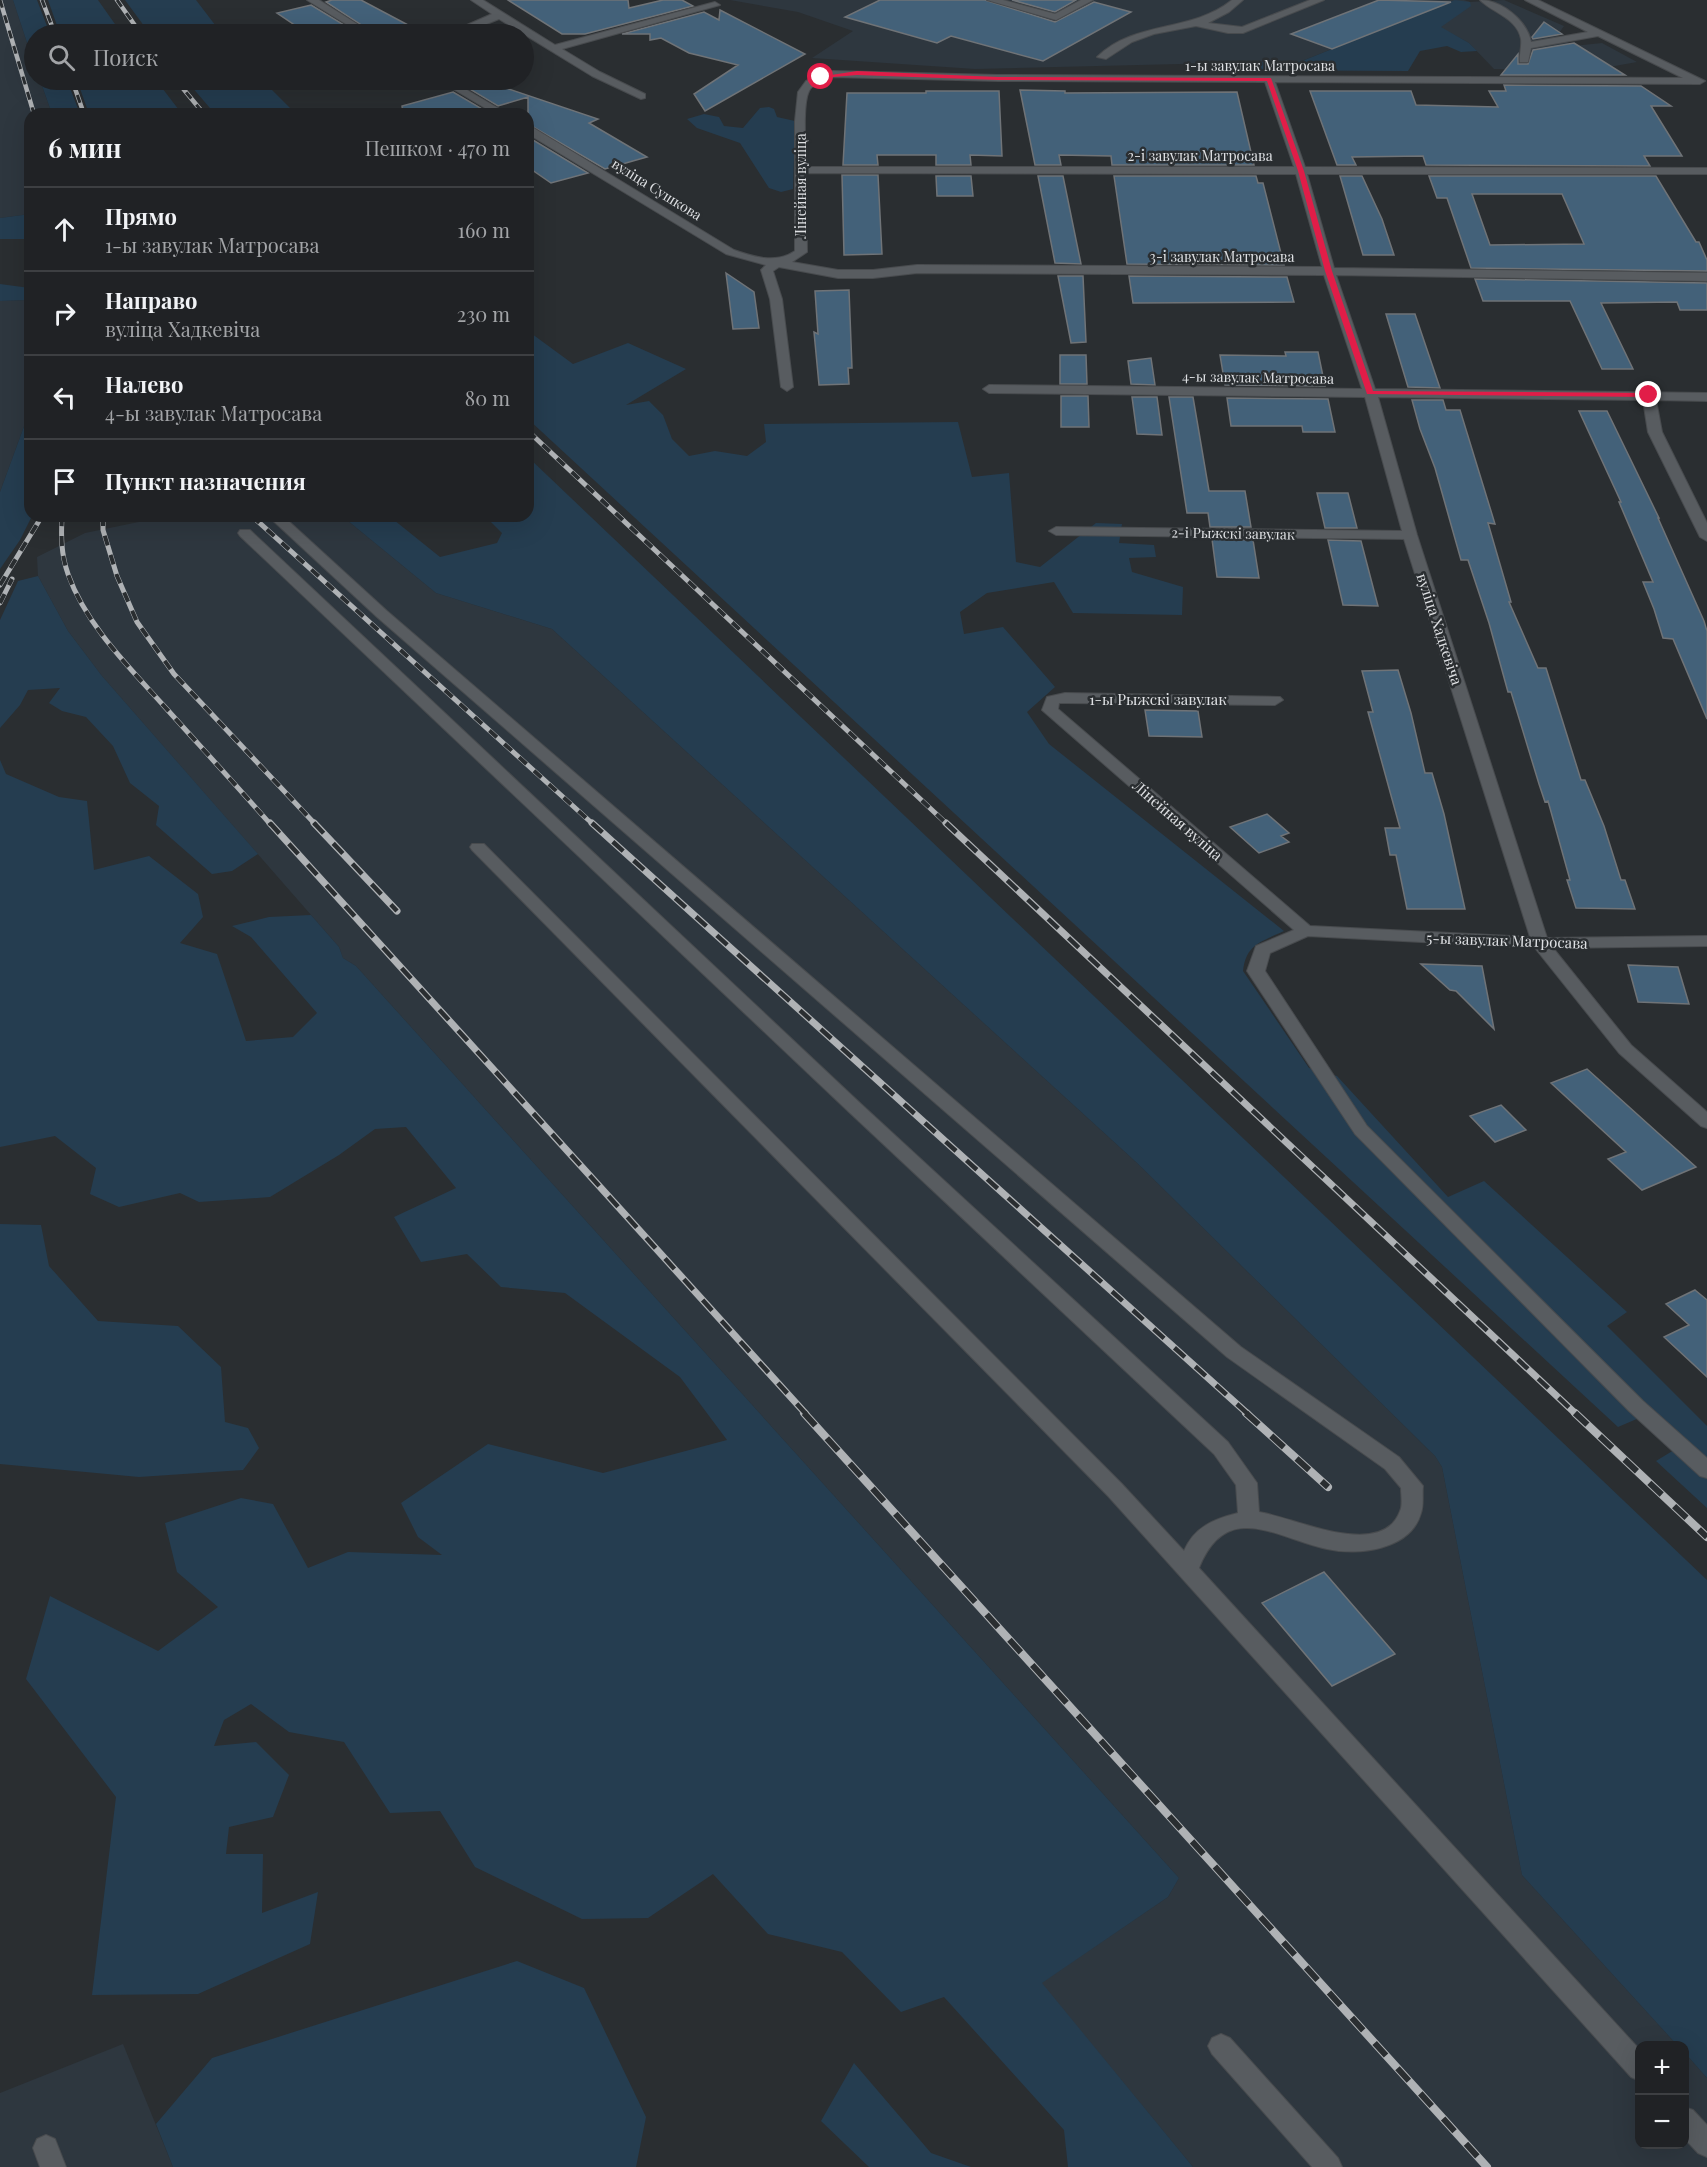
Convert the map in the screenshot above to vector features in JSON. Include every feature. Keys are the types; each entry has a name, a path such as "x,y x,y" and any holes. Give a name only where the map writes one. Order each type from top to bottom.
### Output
{"street":[{"path":"312,0 352,24"},
{"path":"476,0 514,24"},
{"path":"992,0 1056,17 1088,0"},
{"path":"1102,57 1138,36 1200,24 1224,13 1238,0"},
{"path":"1200,24 1228,30 1243,30 1319,0"},
{"path":"1485,0 1520,23 1529,45 1524,60"},
{"path":"1530,0 1703,84"},
{"path":"554,48 715,5"},
{"path":"478,24 499,15"},
{"path":"1529,45 1600,33"},
{"path":"534,36 596,74 641,96"},
{"name":"1-ы завулак Матросава","path":"821,77 857,73 998,78 1703,84"},
{"name":"Лінейная вуліца","path":"775,262 795,258 801,252 800,121 803,92 810,83 821,77"},
{"name":"вуліца Хадкевіча","path":"1269,80 1301,171 1329,271 1370,393 1410,535 1540,943 1625,1049 1707,1122"},
{"path":"461,90 492,108"},
{"name":"вуліца Сушкова","path":"534,133 730,252 746,258 775,262"},
{"name":"2-і завулак Матросава","path":"802,170 1707,171"},
{"path":"775,262 767,270 776,298 787,387"},
{"name":"3-і завулак Матросава","path":"775,262 838,274 873,274 917,269 1329,271 1707,277"},
{"name":"4-ы завулак Матросава","path":"989,389 1707,397"},
{"path":"1649,395 1655,432 1707,537"},
{"path":"282,522 382,614 1234,1352 1392,1463 1412,1486 1411,1513 1396,1533 1366,1543 1328,1541 1276,1523 1249,1519 1220,1526 1198,1543 1187,1570"},
{"name":"2-і Рыжскі завулак","path":"1056,531 1410,535"},
{"path":"245,533 855,1108 1221,1448 1246,1483 1249,1519"},
{"name":"1-ы Рыжскі завулак","path":"1050,710 1052,700 1065,698 1275,700"},
{"name":"Лінейная вуліца","path":"1050,710 1306,931"},
{"path":"478,847 1115,1490 1635,2063"},
{"path":"1306,931 1262,950 1256,970 1361,1130 1636,1406 1707,1470"},
{"name":"5-ы завулак Матросава","path":"1306,931 1540,943 1707,941"},
{"path":"1221,2046 1329,2167"},
{"path":"1689,2124 1707,2144"}],"shaded area":[{"path":"0,0 13,0 24,34 24,90 44,90 50,108 24,108 24,215 0,218"},
{"path":"13,0 37,0 46,24 24,24 24,34"},
{"path":"48,0 98,0 115,24 56,24"},
{"path":"125,0 196,0 214,24 143,24"},
{"path":"730,0 1464,0 1470,2 1504,0 1564,26 1557,36 1573,46 1602,43 1637,62 1587,71 1494,69 1469,43 1417,15 1302,61 975,69 812,58 853,31 798,12"},
{"path":"1455,0 1470,2 1471,6 1441,27 1469,43 1477,51 1461,52 1447,46 1420,51 1408,71 1214,70 1209,63 1302,61"},
{"path":"44,90 71,90 78,108 50,108"},
{"path":"81,90 164,90 177,108 87,108"},
{"path":"195,90 272,90 290,108 210,108"},
{"path":"760,108 774,109 777,117 795,121 793,189 781,192 769,188 740,143 697,128 687,119 704,114 719,117 724,126 743,128"},
{"path":"24,215 24,239 0,239 0,218"},
{"path":"0,284 24,287 24,300 0,301"},
{"path":"24,300 24,426 0,492 0,301"},
{"path":"534,335 573,364 628,343 686,369 626,405 649,401 663,415 672,439 689,456 715,451 747,456 766,442 764,424 958,422 972,477 1009,473 1016,562 1040,567 1096,523 1122,524 1119,543 1154,545 1156,557 1129,558 1132,572 1183,587 1182,615 1073,613 1054,582 987,593 960,612 964,634 1003,627 1055,687 1027,712 1049,744 1284,931 1251,949 1243,971 1309,1068 1337,1076 1448,1197 1484,1181 1627,1312 1607,1326 1707,1426 1707,1508 1656,1461 1674,1450 1639,1418 1618,1427 534,425"},
{"path":"24,426 24,522 29,522 0,569 0,492"},
{"path":"534,463 1707,1580 1707,2078 1689,2058 1689,2041 1673,2041 1522,1875 1442,1467 1435,1456 1136,1162 552,629 436,593 349,522 396,522 440,557 497,543 502,533 491,522 534,522"},
{"path":"139,522 349,522 436,593 552,629 1136,1162 1435,1456 1442,1467 1522,1875 1673,2041 1635,2041 1635,2149 1689,2149 1689,2058 1707,2078 1707,2167 1193,2167 1041,1983 1168,1897 1179,1878 356,966 343,958 339,947 102,676 68,631 38,576 37,557 85,533"},
{"path":"38,576 68,631 102,676 258,854 232,871 212,874 156,825 159,806 130,783 113,746 86,717 62,711 49,703 60,688 28,690 20,705 0,728 0,620 18,581"},
{"path":"0,760 6,774 59,797 87,801 94,870 149,856 198,894 203,917 180,943 217,954 246,1041 293,1037 317,1013 251,937 232,926 269,917 311,915 339,947 343,958 356,966 1179,1878 1168,1897 1042,1983 1193,2167 1068,2167 1064,2130 944,1997 901,2012 842,1952 768,1934 713,1874 648,1918 582,1919 475,1867 440,1811 390,1813 344,1742 289,1732 251,1704 224,1720 214,1746 256,1742 289,1775 273,1817 229,1827 226,1854 263,1854 262,1913 318,1892 310,1944 198,1994 92,1995 116,1797 26,1679 50,1596 158,1651 218,1607 177,1572 165,1523 241,1498 273,1504 308,1568 348,1552 442,1555 418,1537 401,1503 488,1444 603,1473 727,1440 680,1377 565,1293 501,1287 467,1254 421,1262 394,1217 456,1188 406,1127 375,1129 339,1155 270,1197 199,1202 180,1193 119,1207 90,1194 96,1168 55,1136 0,1147"},
{"path":"0,1224 41,1225 49,1266 98,1321 178,1326 221,1367 225,1422 248,1428 259,1448 243,1470 139,1477 0,1464"},
{"path":"517,1961 584,1988 646,2117 636,2167 173,2167 156,2124 212,2058"},
{"path":"123,2044 173,2167 0,2167 0,2093"},
{"path":"854,2063 931,2153 971,2167 869,2167 821,2121"}],"building":[{"path":"361,0 406,24 360,24 326,2"},
{"path":"508,0 628,0 629,8 663,0 682,0 693,6 585,34 562,34"},
{"path":"880,0 985,0 1055,22 1094,2 1131,12 1043,61 951,36 937,43 845,17"},
{"path":"1012,0 1076,0 1055,12"},
{"path":"1379,0 1451,2 1332,49 1291,34"},
{"path":"311,5 342,24 293,24 277,13"},
{"path":"720,10 805,54 705,111 694,94 738,65 689,53 661,38 650,40 650,34 622,34 704,12 719,20"},
{"path":"1544,22 1562,34 1533,39 1532,37"},
{"path":"1574,43 1625,75 1501,75 1518,54 1518,64 1528,64 1533,50"},
{"path":"1504,85 1641,86 1671,106 1651,106 1682,156 1644,156 1650,166 1426,165 1423,156 1352,157 1356,165 1337,165 1310,91 1411,91 1416,105 1498,107 1489,91 1506,91"},
{"path":"471,90 512,90 598,119 589,123 647,157 605,169 534,128 534,108 528,108 528,97 498,106"},
{"path":"1020,90 1065,91 1065,93 1237,92 1254,165 1112,165 1111,156 1059,155 1061,165 1035,165"},
{"path":"926,91 999,91 1002,156 970,155 971,165 936,165 936,155 877,155 878,165 843,165 847,93 926,93"},
{"path":"453,92 481,108 402,108 402,106"},
{"path":"534,141 588,173 551,183 534,171"},
{"path":"842,175 878,175 882,254 844,255"},
{"path":"936,176 971,176 973,196 937,196"},
{"path":"1038,176 1063,176 1081,264 1055,263"},
{"path":"1114,176 1256,176 1258,183 1263,183 1284,265 1127,264"},
{"path":"1340,176 1362,176 1382,219 1394,255 1363,255"},
{"path":"1429,176 1656,176 1696,242 1699,242 1707,260 1707,271 1471,268 1447,198 1437,198","holes":["1472,194 1562,194 1584,244 1490,245"]},
{"path":"726,273 754,292 759,328 733,329"},
{"path":"1058,276 1083,276 1086,342 1071,343"},
{"path":"1129,276 1287,277 1294,302 1133,303"},
{"path":"1475,279 1707,283 1707,310 1680,310 1677,302 1601,303 1633,369 1602,369 1570,301 1483,301"},
{"path":"849,290 852,368 848,368 849,384 819,385 814,332 818,334 815,291"},
{"path":"1386,314 1415,314 1440,388 1408,387"},
{"path":"1285,352 1318,352 1325,386 1225,385 1220,355 1286,356"},
{"path":"1060,355 1086,355 1087,384 1060,384"},
{"path":"1151,358 1155,385 1131,384 1128,361"},
{"path":"1061,396 1088,396 1089,427 1061,427"},
{"path":"1132,397 1157,397 1162,435 1137,434"},
{"path":"1169,397 1193,397 1209,491 1245,491 1251,527 1210,527 1208,513 1187,513"},
{"path":"1227,398 1328,399 1335,432 1303,432 1302,426 1231,426"},
{"path":"1412,400 1443,400 1446,410 1460,410 1495,524 1488,523 1511,602 1509,602 1538,668 1546,668 1581,780 1585,780 1604,826 1621,880 1625,880 1635,909 1576,908 1548,801 1545,802 1511,692 1508,692 1489,623 1468,560 1461,560 1435,468"},
{"path":"1579,411 1607,411 1659,518 1704,621 1707,631 1707,719 1673,639 1663,638 1643,582 1653,582 1619,502 1621,502"},
{"path":"1317,493 1348,493 1357,528 1325,528"},
{"path":"1212,539 1253,540 1259,578 1217,577"},
{"path":"1328,540 1361,541 1378,606 1343,605"},
{"path":"1398,670 1425,773 1432,773 1444,814 1465,909 1407,909 1396,855 1390,855 1385,828 1400,828 1368,712 1373,712 1362,671"},
{"path":"1145,710 1198,711 1202,737 1149,736"},
{"path":"1267,814 1289,833 1281,836 1289,842 1259,853 1230,827"},
{"path":"1421,964 1482,966 1494,1029 1456,991 1450,990"},
{"path":"1628,965 1678,967 1689,1004 1638,1002"},
{"path":"1587,1069 1696,1167 1642,1190 1608,1159 1626,1152 1551,1083"},
{"path":"1501,1105 1526,1130 1495,1142 1470,1116"},
{"path":"1695,1290 1707,1300 1707,1377 1664,1337 1689,1325 1666,1304"},
{"path":"1324,1572 1395,1654 1332,1686 1262,1603"}],"railway":[{"path":"0,0 24,80"},
{"path":"42,0 51,24"},
{"path":"117,0 134,24"},
{"path":"27,90 32,108"},
{"path":"76,90 82,108"},
{"path":"184,90 199,108"},
{"path":"534,437 948,825"},
{"path":"0,585 38,522"},
{"path":"62,522 62,545 68,574 76,593 97,628 123,661 271,825"},
{"path":"103,522 103,530 117,576 137,622 174,674 316,825"},
{"path":"259,522 594,825"},
{"path":"0,603 12,579"},
{"path":"270,823 806,1414"},
{"path":"314,823 397,911"},
{"path":"592,823 1248,1414"},
{"path":"946,823 1576,1414"},
{"path":"804,1413 1487,2167"},
{"path":"1246,1413 1328,1487"},
{"path":"1575,1413 1707,1537"}],"route":[{"path":"821,77 857,73 998,78 1269,80 1301,171 1329,271 1370,393 1649,395"}]}
